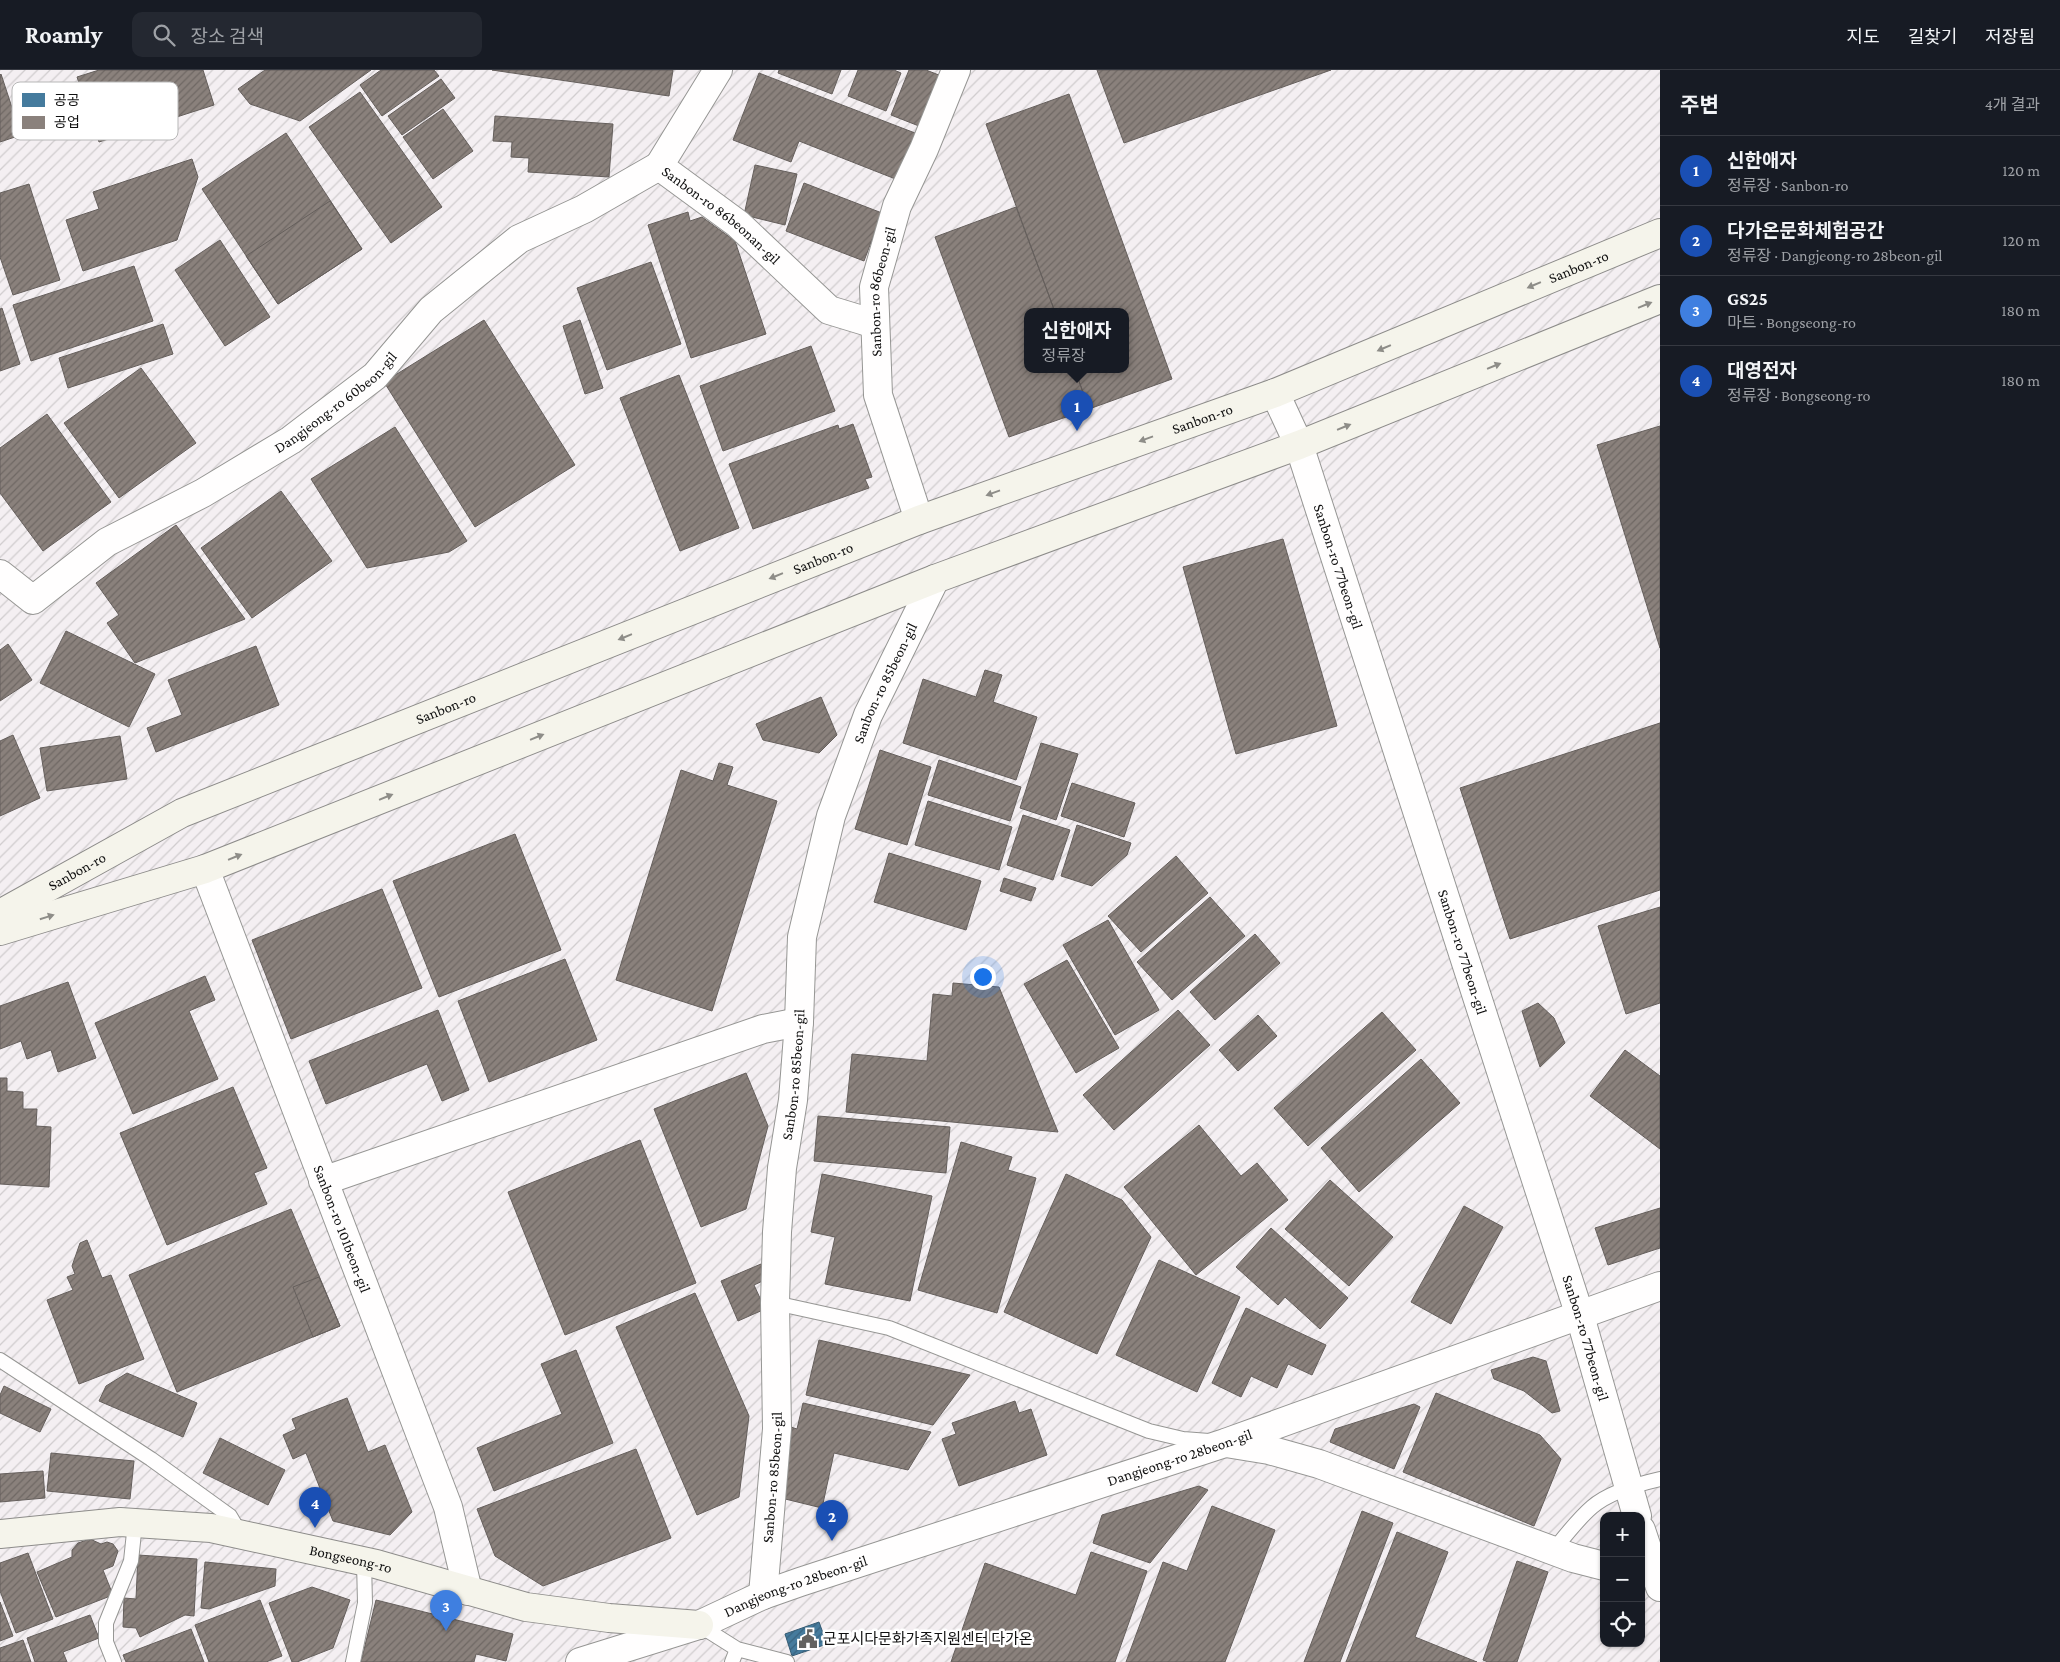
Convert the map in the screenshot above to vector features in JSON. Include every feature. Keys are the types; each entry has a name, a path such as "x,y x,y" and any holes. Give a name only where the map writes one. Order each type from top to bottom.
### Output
{"street":[{"name":"Sanbon-ro 86beonan-gil","path":"718,70 659,166 738,224 829,310 875,324"},
{"name":"Sanbon-ro 86beon-gil","path":"919,520 878,395 874,286 897,206 924,149 956,70"},
{"name":"Dangjeong-ro 60beon-gil","path":"0,574 33,600 107,542 203,493 291,440 374,376 432,310 519,239 584,210 659,166"},
{"name":"Sanbon-ro","path":"0,914 182,813 919,520 1275,393 1660,233"},
{"name":"Sanbon-ro","path":"0,931 205,869 935,579 1299,445 1660,299"},
{"name":"Sanbon-ro 77beon-gil","path":"1275,393 1299,445 1580,1316 1636,1512"},
{"name":"Sanbon-ro 85beon-gil","path":"763,1595 777,1429 775,1303 782,1168 793,1100 799,1022 802,937 831,816 868,715 935,579"},
{"name":"Sanbon-ro 101beon-gil","path":"205,869 448,1507 468,1591"},
{"path":"323,1181 763,1029 799,1022"},
{"name":"Dangjeong-ro 28beon-gil","path":"580,1662 699,1624 763,1595 1225,1443 1660,1286"},
{"path":"1225,1443 1268,1450 1319,1464 1553,1551 1600,1565"},
{"name":"Bongseong-ro","path":"0,1534 110,1523 211,1528 364,1562 526,1607 609,1618 699,1624"},
{"path":"1645,1546 1652,1575"}],"lane":[{"path":"775,1303 889,1328 1149,1431 1183,1439 1225,1443"},
{"path":"0,1360 167,1470 230,1516 240,1533"},
{"path":"1553,1551 1569,1530 1593,1505 1628,1487 1660,1479"},
{"path":"114,1662 106,1642 106,1623 131,1561 135,1523"},
{"path":"353,1662 365,1603 364,1562"},
{"name":"Dangjeong-ro 28beon-gil","path":"699,1624 735,1656 787,1662"}],"shaded area":[{"path":"0,70 1660,70 1660,1662 0,1662"}],"building: 공공":[{"path":"819,1622 827,1644 792,1656 785,1634"}],"building: 공업":[{"path":"99,70 203,70 214,105 178,117 178,82 79,82 77,77"},
{"path":"265,70 371,70 300,121 250,104 238,89"},
{"path":"381,70 434,70 439,76 382,116 360,85"},
{"path":"492,70 673,70 669,96"},
{"path":"779,70 841,70 832,94 778,73"},
{"path":"858,70 894,70 901,73 886,111 848,96"},
{"path":"909,70 926,70 944,77 924,128 891,115"},
{"path":"1097,70 1331,70 1124,143"},
{"path":"759,73 915,133 898,180 799,141 791,162 733,140"},
{"path":"0,75 12,108 12,138 0,142"},
{"path":"441,79 455,98 402,135 388,116"},
{"path":"360,92 442,207 391,243 309,127"},
{"path":"1069,94 1172,379 1089,409 1076,373 1129,373 1129,308 1054,308 986,124"},
{"path":"443,109 473,151 433,179 403,137"},
{"path":"495,116 613,124 609,177 528,172 529,158 511,157 512,142 493,141"},
{"path":"286,133 362,249 278,304 202,189"},
{"path":"192,159 198,177 177,240 83,271 66,220 99,209 93,192"},
{"path":"755,165 797,174 785,225 744,215"},
{"path":"804,183 882,213 864,261 786,231"},
{"path":"29,184 60,280 13,295 0,257 0,193"},
{"path":"330,201 362,249 278,304 246,256"},
{"path":"1016,207 1054,308 1024,308 1024,373 1076,373 1089,409 1009,437 935,237"},
{"path":"688,212 690,221 702,217 735,241 766,334 691,358 648,225"},
{"path":"220,240 270,317 225,346 175,270"},
{"path":"651,262 681,344 607,370 577,288"},
{"path":"134,266 153,321 31,361 13,305"},
{"path":"2,308 20,364 0,371 0,309"},
{"path":"484,320 575,465 475,527 384,382"},
{"path":"580,320 603,388 585,394 563,326"},
{"path":"163,324 173,354 68,388 59,358"},
{"path":"811,346 835,411 723,451 700,386"},
{"path":"141,368 196,443 119,498 64,423"},
{"path":"679,375 739,528 680,551 620,398"},
{"path":"47,414 111,502 43,551 0,493 0,448"},
{"path":"853,424 872,477 865,479 869,488 753,529 729,464 838,425 839,429"},
{"path":"1660,426 1660,648 1597,445"},
{"path":"395,427 467,541 449,552 367,568 311,479"},
{"path":"281,491 332,561 252,618 201,548"},
{"path":"176,525 245,619 135,663 107,623 119,615 96,583"},
{"path":"1283,539 1337,726 1236,754 1183,567"},
{"path":"66,631 155,674 129,727 40,683"},
{"path":"8,644 32,680 0,701 0,650"},
{"path":"256,646 279,705 156,752 147,728 182,715 168,680"},
{"path":"985,670 1002,675 993,702 1037,717 1016,780 903,743 923,679 976,697"},
{"path":"821,697 837,735 819,753 763,740 756,724"},
{"path":"1660,723 1660,890 1510,939 1460,788"},
{"path":"13,735 40,798 0,816 0,741"},
{"path":"120,736 127,779 47,791 40,748"},
{"path":"1041,743 1078,754 1056,820 1020,808"},
{"path":"880,750 931,767 907,845 855,829"},
{"path":"939,760 1021,787 1010,821 928,795"},
{"path":"719,763 733,767 727,785 777,801 712,1011 616,980 681,770 713,781"},
{"path":"1072,783 1135,803 1124,837 1061,816"},
{"path":"928,801 1012,827 999,870 915,845"},
{"path":"1023,815 1070,830 1053,880 1007,865"},
{"path":"1077,825 1131,843 1127,855 1092,886 1061,876"},
{"path":"515,834 561,950 439,997 393,881"},
{"path":"889,853 981,881 966,930 874,902"},
{"path":"1176,856 1208,893 1141,952 1108,916"},
{"path":"1004,878 1036,888 1031,901 1000,891"},
{"path":"382,889 422,988 291,1039 252,940"},
{"path":"1210,897 1245,936 1172,1000 1137,962"},
{"path":"1660,907 1660,1003 1626,1014 1598,926"},
{"path":"1108,920 1159,1010 1115,1035 1063,945"},
{"path":"1255,934 1280,963 1215,1020 1190,992"},
{"path":"565,959 597,1040 489,1082 458,1001"},
{"path":"1067,960 1119,1048 1076,1073 1024,984"},
{"path":"205,976 215,1000 189,1011 218,1079 133,1114 95,1023"},
{"path":"68,982 96,1058 58,1072 51,1050 27,1059 21,1041 0,1049 0,1006"},
{"path":"953,983 999,987 1058,1132 846,1112 852,1054 927,1061 933,994 952,996"},
{"path":"1538,1003 1554,1018 1565,1043 1540,1067 1522,1011"},
{"path":"438,1010 469,1090 442,1101 427,1064 326,1104 309,1061"},
{"path":"1178,1010 1210,1045 1114,1130 1083,1095"},
{"path":"1382,1012 1416,1050 1308,1146 1274,1108"},
{"path":"1258,1015 1277,1036 1238,1071 1219,1050"},
{"path":"1625,1050 1660,1076 1660,1149 1590,1096"},
{"path":"1421,1059 1460,1103 1359,1192 1321,1148"},
{"path":"746,1073 768,1126 746,1209 701,1227 654,1109"},
{"path":"0,1078 7,1078 7,1091 23,1092 23,1109 37,1109 36,1126 51,1127 49,1187 0,1184"},
{"path":"233,1087 267,1168 254,1173 267,1204 167,1245 120,1133"},
{"path":"818,1116 950,1127 946,1173 814,1161"},
{"path":"1199,1125 1241,1176 1257,1163 1288,1200 1196,1275 1124,1187"},
{"path":"640,1140 696,1283 565,1335 508,1192"},
{"path":"961,1142 1012,1157 1008,1170 1036,1178 997,1313 918,1290"},
{"path":"822,1174 932,1196 910,1301 825,1284 835,1237 811,1232"},
{"path":"1066,1174 1122,1200 1151,1237 1097,1354 1004,1312"},
{"path":"1330,1180 1393,1237 1349,1286 1285,1229"},
{"path":"1464,1206 1503,1227 1451,1324 1411,1302"},
{"path":"1660,1208 1660,1248 1608,1265 1595,1228"},
{"path":"291,1209 340,1326 177,1392 129,1275"},
{"path":"1271,1228 1348,1298 1320,1329 1285,1297 1278,1305 1236,1267"},
{"path":"87,1240 102,1278 111,1275 144,1359 79,1384 47,1300 73,1290 67,1277 75,1274 72,1266 80,1243"},
{"path":"1159,1260 1240,1297 1197,1392 1116,1355"},
{"path":"761,1264 767,1279 754,1285 765,1309 738,1321 721,1281"},
{"path":"319,1277 340,1326 313,1337 293,1287"},
{"path":"695,1293 749,1416 739,1497 697,1515 616,1327"},
{"path":"1246,1308 1326,1345 1312,1375 1288,1364 1277,1388 1251,1376 1241,1397 1212,1383"},
{"path":"819,1340 970,1375 933,1425 806,1395"},
{"path":"576,1350 613,1443 494,1491 477,1448 562,1414 541,1364"},
{"path":"1533,1357 1546,1361 1560,1411 1552,1413 1524,1391 1494,1379 1491,1370"},
{"path":"127,1373 197,1403 183,1437 99,1401 106,1386"},
{"path":"4,1386 51,1409 40,1432 0,1413 0,1395"},
{"path":"1436,1393 1540,1435 1561,1459 1534,1526 1403,1472"},
{"path":"347,1398 368,1452 385,1445 412,1512 390,1535 333,1521 306,1453 293,1459 283,1435 296,1429 292,1419"},
{"path":"1015,1401 1019,1413 1031,1409 1047,1455 959,1486 942,1439 956,1434 952,1423"},
{"path":"803,1403 931,1432 908,1470 834,1453 822,1508 777,1497 788,1426 797,1429"},
{"path":"1414,1404 1420,1407 1394,1469 1330,1442 1335,1429"},
{"path":"220,1438 285,1470 268,1505 203,1473"},
{"path":"636,1449 671,1538 543,1586 495,1556 477,1509"},
{"path":"51,1453 134,1461 130,1499 47,1491"},
{"path":"43,1471 45,1498 0,1502 0,1474"},
{"path":"1199,1486 1208,1490 1150,1563 1093,1543 1102,1515"},
{"path":"1212,1506 1275,1530 1225,1662 1126,1662 1163,1562 1187,1571"},
{"path":"1362,1511 1393,1523 1340,1662 1304,1662"},
{"path":"1397,1532 1448,1552 1415,1637 1477,1662 1346,1662"},
{"path":"90,1539 101,1544 107,1542 113,1544 118,1551 113,1566 103,1570 113,1595 56,1617 37,1572 72,1557 72,1550 78,1543"},
{"path":"1091,1552 1147,1571 1115,1662 951,1662 985,1563 1076,1595"},
{"path":"28,1553 53,1619 16,1633 0,1591 0,1563"},
{"path":"138,1555 197,1559 194,1616 185,1615 140,1637 136,1628 123,1627 124,1598 136,1599"},
{"path":"1517,1561 1548,1572 1517,1662 1488,1662 1483,1660"},
{"path":"205,1562 276,1569 275,1586 209,1609 201,1608"},
{"path":"312,1587 350,1600 333,1648 297,1662 292,1662 269,1603"},
{"path":"260,1600 282,1656 266,1662 209,1662 195,1625"},
{"path":"376,1600 513,1634 506,1661 476,1654 474,1662 361,1662"},
{"path":"0,1602 13,1636 0,1641"},
{"path":"90,1615 99,1638 63,1652 67,1662 35,1662 27,1638"},
{"path":"191,1629 204,1662 126,1662 123,1655"},
{"path":"23,1640 31,1662 0,1662 0,1648"}],"place":[{"name":"신한애자","path":"1077,431"},
{"name":"대영전자","path":"315,1528"},
{"name":"다가온문화체험공간","path":"832,1541"},
{"name":"GS25","path":"446,1631"},
{"name":"군포시다문화가족지원센터 다가온","path":"808,1639"}]}
